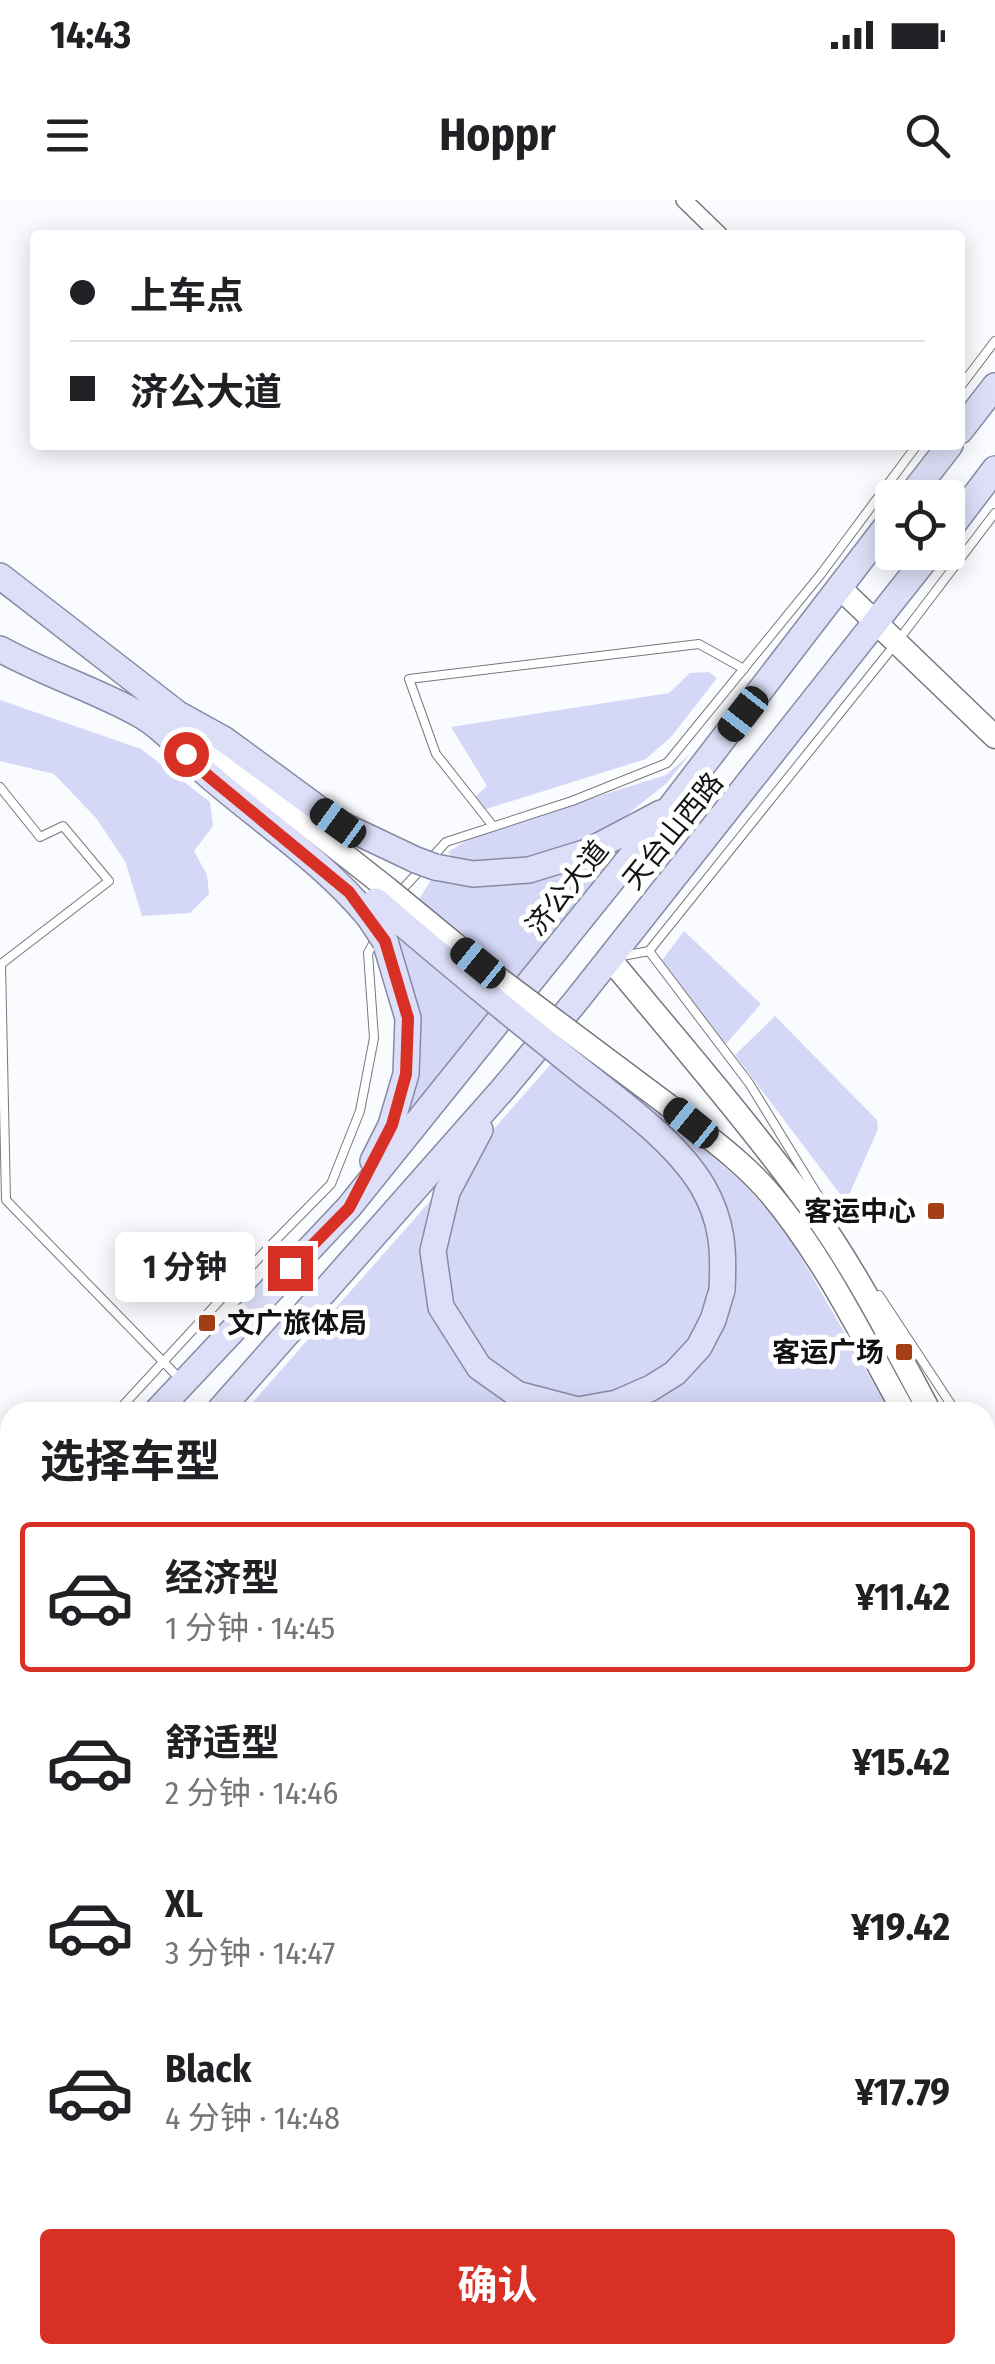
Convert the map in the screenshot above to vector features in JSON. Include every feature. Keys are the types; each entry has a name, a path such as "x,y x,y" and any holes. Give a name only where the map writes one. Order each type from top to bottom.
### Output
{"main road":[{"path":"965,425 995,386"},
{"path":"923,480 946,450"},
{"path":"965,509 995,469"},
{"name":"天台山西路","path":"670,808 875,542"},
{"name":"天台山西路","path":"610,959 918,570"},
{"path":"0,576 211,760 330,856 468,980 638,1118 678,1154 702,1185 718,1218 724,1250 722,1290 713,1320 699,1347 675,1372 619,1402"},
{"path":"840,588 995,737"},
{"path":"0,648 143,716 224,740 338,823 425,864 473,874 529,870 587,852 670,808"},
{"path":"172,724 206,774 349,892 378,902 478,963 736,1159 804,1238 898,1402"},
{"name":"济公大道","path":"166,1402 349,1208 670,808"},
{"path":"349,1208 392,1125 406,1074 408,1018 378,902"},
{"path":"224,1402 503,1089 610,959 813,1211 925,1402"},
{"path":"503,1089 447,1192 433,1251 442,1308 479,1367 517,1394 548,1402"},
{"path":"184,1383 204,1402"}],"street":[{"path":"684,200 715,230"}],"lane":[{"path":"965,381 995,342"},
{"path":"126,1402 331,1184 360,1111 374,1038 368,954 398,892 446,842 572,801 667,762 821,574 913,450"},
{"path":"610,959 648,951 995,514"},
{"path":"493,826 436,754 409,679 699,644 744,668"},
{"path":"0,787 40,838 63,826 110,881 0,964 6,1200 184,1383"},
{"path":"648,951 749,1083 866,1274"},
{"path":"876,1290 949,1402"}],"shaded area":[{"path":"709,672 717,678 672,736 646,759 483,810 475,809 471,800 487,786 451,727 669,693 690,673"},
{"path":"0,700 141,749 210,802 213,826 194,851 207,875 209,894 190,913 142,916 125,861 96,818 54,774 0,761"},
{"path":"689,755 667,783 614,825 575,846 490,867 455,861 448,852 477,834 666,775"},
{"path":"621,846 406,1115 417,1028 411,981 394,939 431,880 509,882"},
{"path":"684,931 761,1004 725,1045 660,963"},
{"path":"775,1016 877,1120 878,1129 846,1202 735,1055"},
{"path":"566,1047 691,1137 744,1184 786,1231 884,1402 253,1402"}],"place":[{"name":"客运中心","path":"936,1211"},
{"name":"文广旅体局","path":"207,1323"},
{"name":"客运广场","path":"904,1352"}],"route":[{"path":"186,754 349,892 385,941 408,1018 406,1074 392,1125 349,1208 290,1268"}]}
